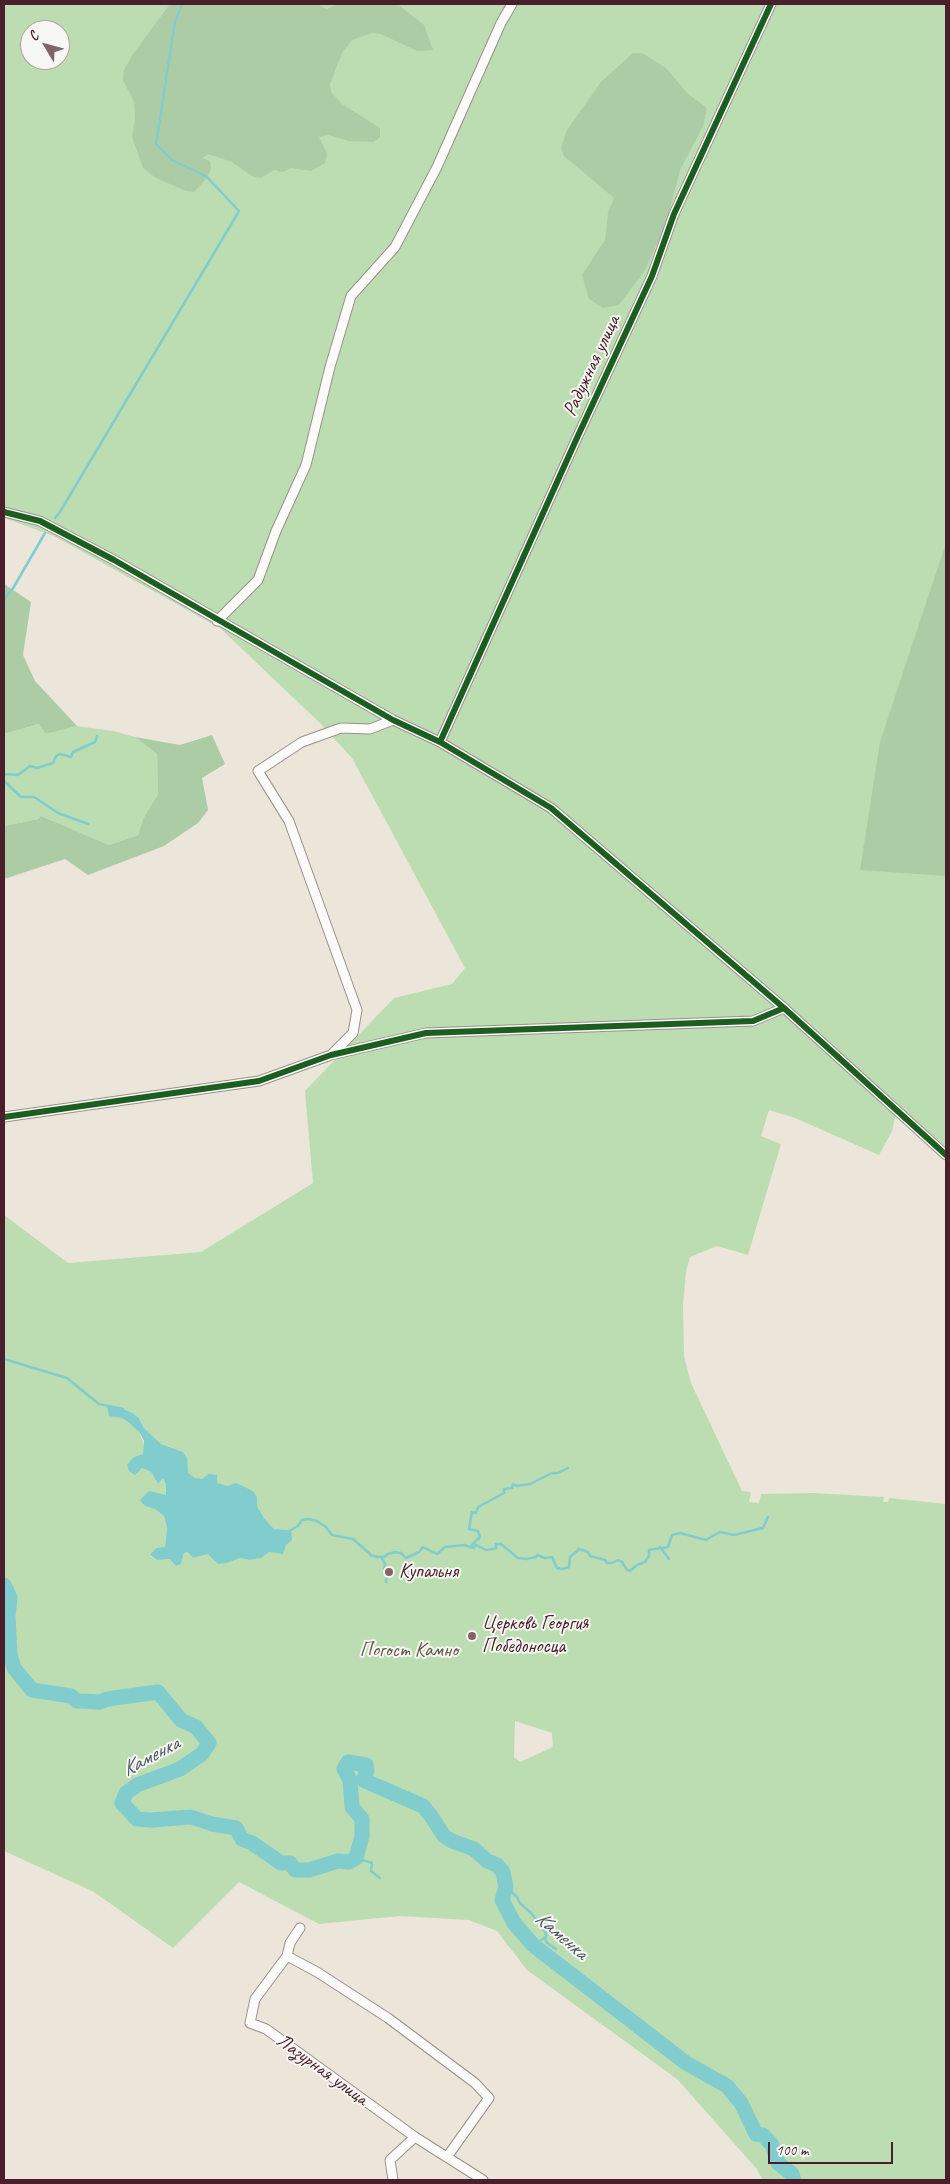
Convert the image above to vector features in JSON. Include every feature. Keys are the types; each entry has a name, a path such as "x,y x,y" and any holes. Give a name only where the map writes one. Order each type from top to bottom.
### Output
{"street":[{"path":"217,621 258,580 276,531 306,465 330,367 351,296 395,247 437,167 501,23 512,4"},
{"name":"Радужная улица","path":"440,742 572,446 652,276 674,214 771,4"},
{"path":"4,512 40,521 114,560 392,720 440,742 551,808 784,1008 946,1155"},
{"path":"331,1054 353,1034 358,1010 289,821 258,771 302,742 341,728 370,729 392,720"},
{"path":"4,1116 259,1081 331,1054 426,1034 753,1022 784,1008"},
{"name":"Лазурная улица","path":"300,1928 290,1944 287,1956 255,1999 250,2022 266,2029 416,2137 483,2180"},
{"path":"287,1956 317,1972 388,2018 475,2083 489,2098 447,2157"},
{"path":"393,2180 390,2160 416,2137"}],"green space":[{"name":"Погост Камно","path":"4,4 946,4 946,1147 898,1106 892,1131 879,1155 795,1118 769,1110 761,1136 781,1144 748,1255 717,1246 690,1257 686,1272 683,1305 684,1356 691,1383 742,1491 751,1492 749,1502 759,1503 761,1494 813,1493 884,1497 883,1502 888,1502 889,1498 946,1504 946,2180 763,2180 756,2168 677,2079 527,1970 497,1931 469,1920 400,1916 319,1924 239,1882 173,1948 94,1892 4,1851 4,1215 68,1263 201,1252 313,1183 305,1091 394,998 452,984 465,968 352,758 320,723 220,628 54,536 4,518","holes":["113,1408 123,1409 139,1418 144,1428 161,1444 173,1448 188,1474 195,1479 217,1475 217,1483 257,1497 257,1506 264,1518 274,1529 291,1530 286,1545 260,1558 249,1560 240,1558 227,1563 208,1554 193,1558 189,1552 184,1553 181,1564 170,1559 157,1560 150,1556 156,1548 165,1547 167,1528 164,1516 155,1509 145,1506 158,1494 166,1495 166,1485 163,1478 158,1484 151,1472 142,1468 144,1446 140,1433","515,1721 552,1733 553,1747 520,1762 514,1757"]},
{"path":"170,4 317,4 327,9 339,4 397,4 424,25 433,50 417,51 381,34 372,33 352,40 342,53 330,84 331,92 342,104 380,128 380,137 374,142 348,141 329,135 319,137 327,154 325,163 311,171 291,168 282,172 274,170 261,178 252,176 232,162 208,154 202,158 210,161 211,169 206,179 194,192 186,191 156,178 143,168 132,137 135,119 134,102 123,80 124,70 133,54"},
{"path":"633,53 642,53 666,68 688,94 707,108 703,126 680,170 666,224 645,270 619,305 603,308 589,299 582,275 605,240 608,213 614,198 564,156 561,148 567,130 601,82"},
{"path":"946,543 946,876 860,870 880,742"},
{"path":"4,584 31,602 23,655 35,681 77,726 46,734 39,724 4,734"},
{"path":"40,724 46,734 77,726 113,731 135,737 157,754 158,794 143,819 138,835 109,845 41,816 38,819 4,826 4,734"},
{"path":"212,735 225,764 202,778 208,810 198,823 164,846 88,875 65,859 4,879 4,826 38,819 41,816 109,845 138,835 143,819 158,794 157,754 135,737 180,745"}],"water":[{"path":"107,1406 132,1413 139,1418 144,1428 161,1444 183,1452 187,1458 188,1473 195,1478 202,1479 209,1474 217,1475 217,1483 228,1486 236,1483 253,1491 257,1497 257,1506 264,1518 274,1529 291,1530 292,1540 286,1545 283,1554 269,1552 261,1558 249,1560 240,1558 218,1564 208,1554 193,1558 188,1552 184,1553 181,1564 176,1566 170,1559 157,1560 150,1555 156,1548 165,1547 167,1528 164,1516 155,1509 145,1506 140,1500 149,1491 166,1495 166,1485 163,1478 158,1484 151,1472 142,1468 135,1475 129,1471 127,1465 134,1457 143,1454 144,1441 140,1433 127,1421 122,1418 109,1416"}],"waterway":[{"path":"55,518 239,211 207,177 172,160 156,144 175,22 182,4"},
{"path":"4,599 12,590 45,533"},
{"path":"4,774 18,775 30,766 37,768 53,763 56,756 60,754 71,757 73,752 95,742 97,736"},
{"path":"4,781 21,797 34,797 58,813 88,824"},
{"path":"4,1359 67,1378 99,1404 123,1409"},
{"path":"470,1547 480,1537 478,1531 469,1529 472,1512 476,1513 478,1507 504,1493 504,1489 512,1488 513,1484 517,1486 530,1484 552,1473 558,1473 568,1468"},
{"path":"289,1531 298,1526 302,1520 317,1521 326,1527 332,1535 353,1539 371,1555 377,1557 384,1557 395,1552 401,1553 406,1558 419,1552 423,1547 437,1554 445,1547 464,1545 474,1548 476,1545 486,1550 496,1548 496,1544 501,1544 518,1558 527,1559 537,1555 545,1558 552,1557 557,1568 562,1569 569,1567 570,1557 579,1549 588,1552 590,1556 605,1560 607,1563 618,1560 630,1571 637,1565 645,1562 649,1556 649,1550 668,1547 672,1535 680,1533 706,1540 720,1532 734,1535 763,1528 768,1517"},
{"path":"660,1547 669,1559"},
{"path":"381,1557 385,1564 384,1569 388,1572 387,1578"},
{"name":"Каменка","path":"4,1585 10,1598 8,1616 10,1655 14,1668 32,1690 71,1696 77,1701 100,1702 107,1699 158,1692 181,1720 196,1727 209,1743 202,1754 180,1769 137,1785 126,1793 122,1803 137,1819 151,1820 191,1817 212,1824 236,1828 242,1839 252,1843 281,1863 290,1863 295,1870 309,1870 338,1861 349,1862 356,1858 362,1836 362,1819 352,1807 350,1780 344,1769 348,1762 366,1765 367,1771 363,1780 423,1806 444,1836 474,1849 487,1861 497,1865 503,1872 506,1887 502,1900 514,1923 533,1945 686,2063 727,2086 741,2103 756,2134 763,2135 772,2145 778,2163 792,2174 794,2180"},
{"path":"356,1858 372,1863 371,1871 380,1878"},
{"path":"506,1887 531,1913 546,1933 546,1937 533,1945"},
{"path":"545,1938 547,1943 556,1949"}],"cycle path":[{"path":"440,742 652,276 674,214 771,4"},
{"path":"4,512 40,521 114,560 393,720 440,742 551,808 784,1008 946,1155"},
{"path":"4,1117 259,1081 331,1055 426,1033 753,1021 784,1008"}],"place":[{"name":"Купальня","path":"389,1572"},
{"name":"Церковь Георгия Победоносца","path":"472,1636"}]}
